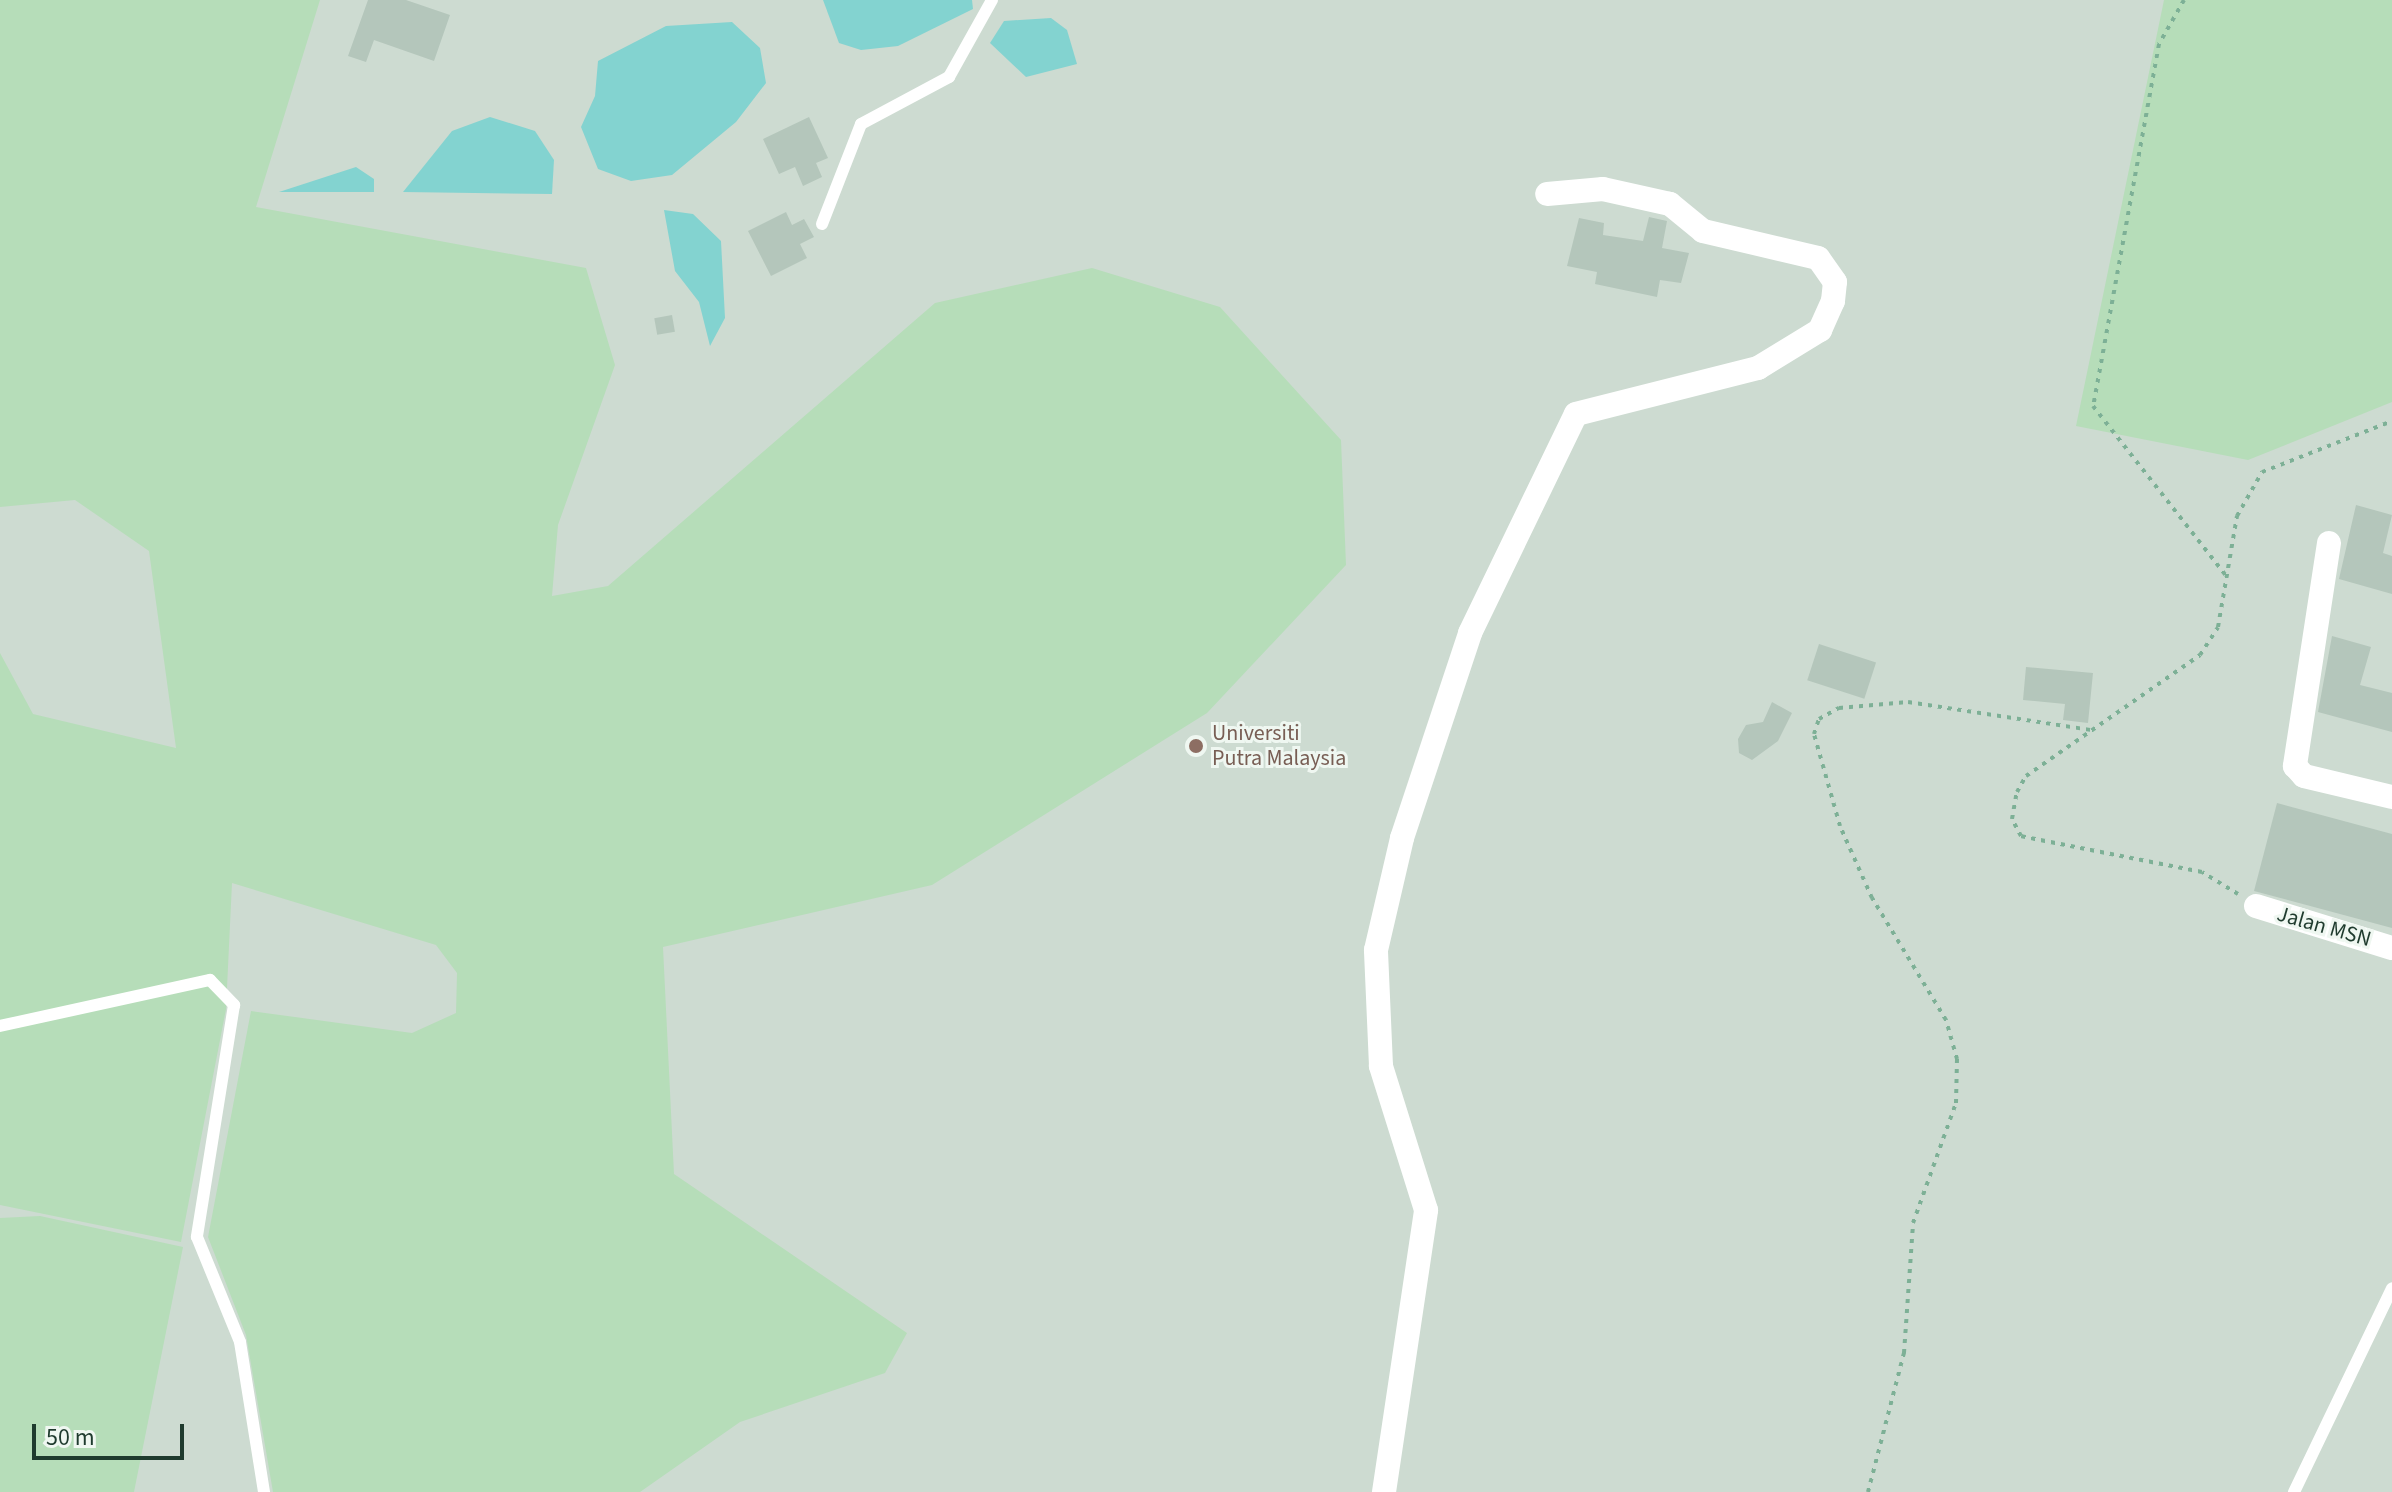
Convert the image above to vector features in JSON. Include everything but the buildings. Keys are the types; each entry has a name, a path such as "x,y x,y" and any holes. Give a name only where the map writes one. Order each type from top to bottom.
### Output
{"street":[{"path":"1384,1492 1426,1210 1381,1066 1376,950 1402,838 1470,633 1576,414 1758,368 1820,330 1833,301 1835,282 1818,258 1703,231 1670,204 1603,189 1547,194"},
{"path":"2329,543 2295,766 2304,776 2392,797"},
{"name":"Jalan MSN","path":"2256,906 2392,948"}],"lane":[{"path":"822,224 861,124 949,77 992,0"},
{"path":"2,1024 210,980 234,1005 197,1237 240,1342 264,1492"},
{"path":"2294,1492 2392,1288"}],"path":[{"path":"2184,0 2159,44 2093,406 2227,577"},
{"path":"2256,906 2221,877 2021,836 2012,819 2026,776 2200,655 2218,627 2237,516 2262,472 2392,421"},
{"path":"1868,1492 1904,1353 1913,1223 1956,1103 1957,1059 1946,1020 1840,826 1814,734 1819,719 1839,708 1908,702 2092,730"}],"shaded area":[{"name":"Universiti Putra Malaysia","path":"0,0 2392,0 2392,1492 0,1492"}],"green space":[{"path":"0,0 320,0 256,207 586,268 615,365 558,525 552,596 608,586 935,303 1092,268 1220,307 1341,440 1346,565 1207,713 932,885 663,947 674,1174 907,1333 885,1373 740,1422 640,1492 273,1492 246,1335 208,1237 251,1011 412,1033 456,1013 457,973 436,945 232,883 226,1009 181,1242 0,1205 0,653 33,714 176,748 149,551 75,500 0,507"},
{"path":"2164,0 2392,0 2392,402 2248,460 2076,426"},
{"path":"40,1216 183,1247 134,1492 0,1492 0,1218"}],"water":[{"path":"823,0 972,0 973,9 898,46 861,50 839,43"},
{"path":"1051,18 1067,30 1077,64 1026,77 990,43 1004,21"},
{"path":"732,22 760,48 766,83 736,122 672,175 631,181 598,169 581,127 595,96 598,61 666,26"},
{"path":"490,117 535,131 554,160 552,194 403,192 452,131"},
{"path":"356,167 374,179 374,192 279,192"},
{"path":"664,210 693,214 721,241 725,318 710,346 699,302 675,271"}],"place":[{"name":"Universiti Putra Malaysia","path":"1196,746"}]}
